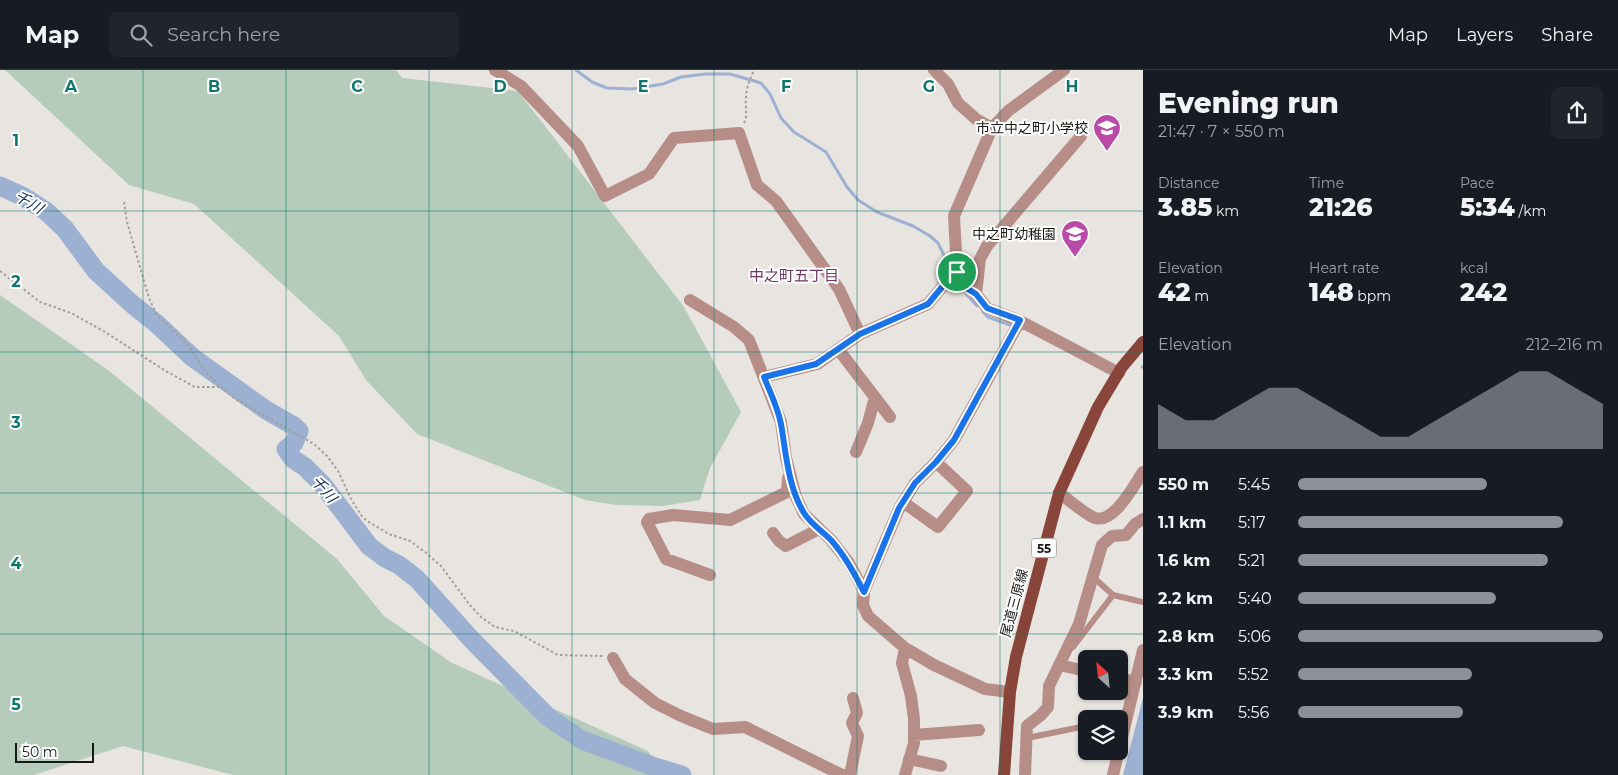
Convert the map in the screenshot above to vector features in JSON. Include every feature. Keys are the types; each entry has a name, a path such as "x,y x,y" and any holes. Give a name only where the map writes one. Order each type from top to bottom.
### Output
{"main road":[{"name":"尾道三原線","path":"1004,775 1010,692 1016,657 1059,493 1098,407 1122,367 1143,342"}],"street":[{"path":"495,70 521,86 578,146 605,196 650,174 674,138 739,133 757,185 776,201 839,289 860,334"},
{"path":"934,70 948,84 958,103 976,119 992,128"},
{"path":"1064,70 1008,112 992,128 954,216 957,272 963,286 976,294 987,308 1020,320 1119,372"},
{"path":"976,294 980,259 987,246 1081,136"},
{"path":"764,377 816,364 860,334 928,304 952,275 957,272"},
{"path":"690,300 734,327 749,340 781,422 789,470 796,497 804,514 849,563 864,592"},
{"path":"1010,692 985,689 934,665 905,648 868,616 863,605 864,592 903,502 915,483 954,440 1020,320"},
{"path":"838,349 890,417"},
{"path":"856,452 868,423 875,397"},
{"path":"903,502 938,527 968,491 936,462"},
{"path":"710,575 666,559 647,522 649,519 673,516 730,520 787,492 789,470"},
{"path":"1059,493 1094,518 1104,518 1114,512 1143,472"},
{"path":"1025,775 1027,726 1048,707 1049,686 1079,624 1102,545 1112,536 1126,535 1143,518"},
{"path":"773,533 786,546 819,529"},
{"path":"905,648 902,663 911,696 914,719 914,743 905,775"},
{"path":"1126,710 1136,682 1143,650"},
{"path":"613,658 625,680 655,703 713,729 745,726 842,775"},
{"path":"1059,665 1078,669"},
{"path":"1128,680 1136,682"},
{"path":"850,775 858,736 852,723 857,713 853,698"},
{"path":"914,735 979,730"},
{"path":"910,759 942,766"},
{"path":"1113,775 1116,760"}],"lane":[{"path":"1093,577 1113,596 1143,602"},
{"path":"1059,665 1113,596"},
{"path":"1027,738 1078,728"}],"path":[{"path":"739,133 746,117 747,91 754,70"},
{"path":"124,202 127,222 149,298 156,314 188,345 205,370 221,387 237,400 314,444 327,456 338,471 361,515 367,521 389,534 410,541 425,552 441,566 481,617 495,626 514,631 558,655 594,655 613,658"},
{"path":"0,270 40,302 71,313 195,387 221,387"}],"green space":[{"path":"5,70 396,70 402,78 518,91 684,307 741,412 710,468 700,500 663,506 616,505 585,500 417,434 366,380 339,336 194,204 129,185"},
{"path":"0,295 108,370 337,559 384,616 452,663 648,751 662,773 668,775 233,775 123,746 34,775 0,775"}],"water":[{"path":"1143,698 1143,775 1123,775"}],"waterway":[{"path":"576,70 592,82 607,88 632,89 663,84 681,77 705,74 730,74 761,83 770,94 781,118 794,132 826,152 847,187 858,200 877,212 913,226 930,236 938,243 952,272"},
{"name":"千川","path":"0,186 24,197 47,212 65,229 96,271 192,357 266,410 294,426 299,431 294,443 286,449 293,459 305,467 323,485 369,546 417,579 472,640 548,717 582,740 682,775"},
{"path":"966,294 977,306"},
{"path":"983,312 988,317 1013,326"}],"place":[{"name":"市立中之町小学校","path":"1107,152"},
{"name":"中之町幼稚園","path":"1075,258"}],"district":[{"name":"中之町五丁目","path":"794,275"}],"route":[{"path":"957,272 963,286 976,294 987,308 1020,320 954,440 915,483 899,508 864,592 849,563 831,540 804,514 801,508 796,497 786,458 781,422 764,377 816,364 860,334 928,304 952,275 957,272"}]}
